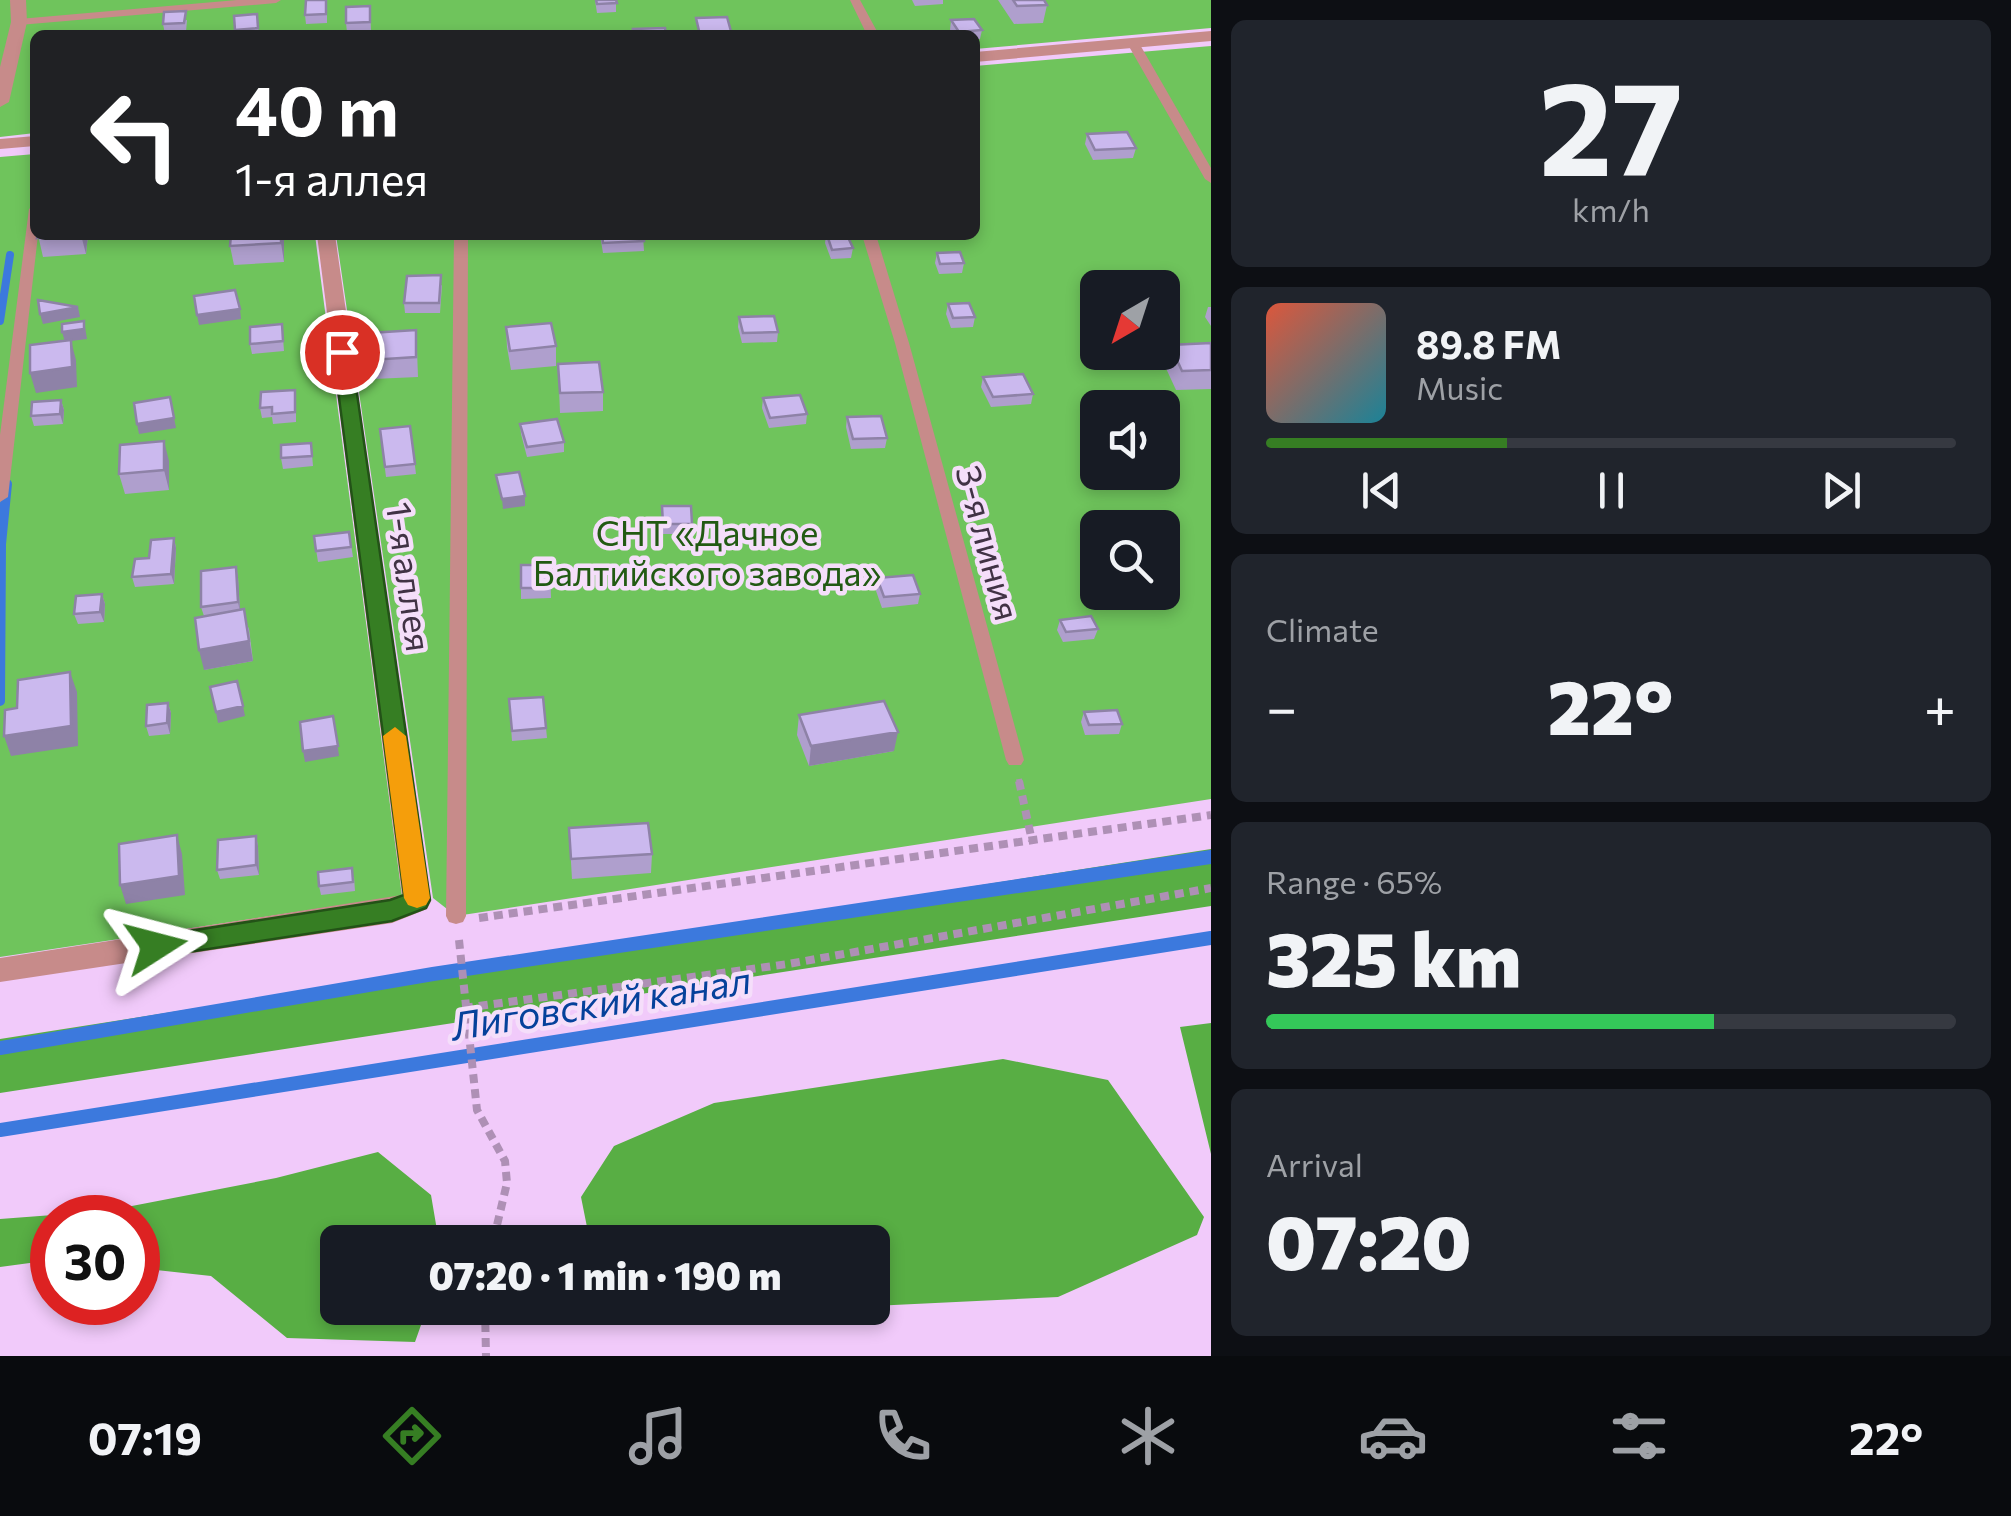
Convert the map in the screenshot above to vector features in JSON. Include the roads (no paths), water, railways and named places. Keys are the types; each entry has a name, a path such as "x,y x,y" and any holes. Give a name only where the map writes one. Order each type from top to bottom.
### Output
{"street":[{"path":"0,102 19,22 18,0"},
{"path":"980,57 1211,36"},
{"path":"0,144 30,141"},
{"name":"1-я аллея","path":"0,970 392,910 417,900 327,240"}],"lane":[{"path":"19,22 276,0"},
{"path":"856,0 871,30"},
{"path":"1133,43 1211,179"},
{"path":"0,497 31,240"},
{"path":"456,916 462,420 460,240"},
{"name":"3-я линия","path":"870,240 902,342 1015,760"}],"waterway":[{"path":"0,321 10,255"},
{"path":"0,701 1,544 7,484"},
{"path":"0,1048 433,974 1211,857"},
{"name":"Лиговский канал","path":"0,1130 1211,938"}],"park label":[{"name":"СНТ «Дачное Балтийского завода»","path":"707,554"}]}
